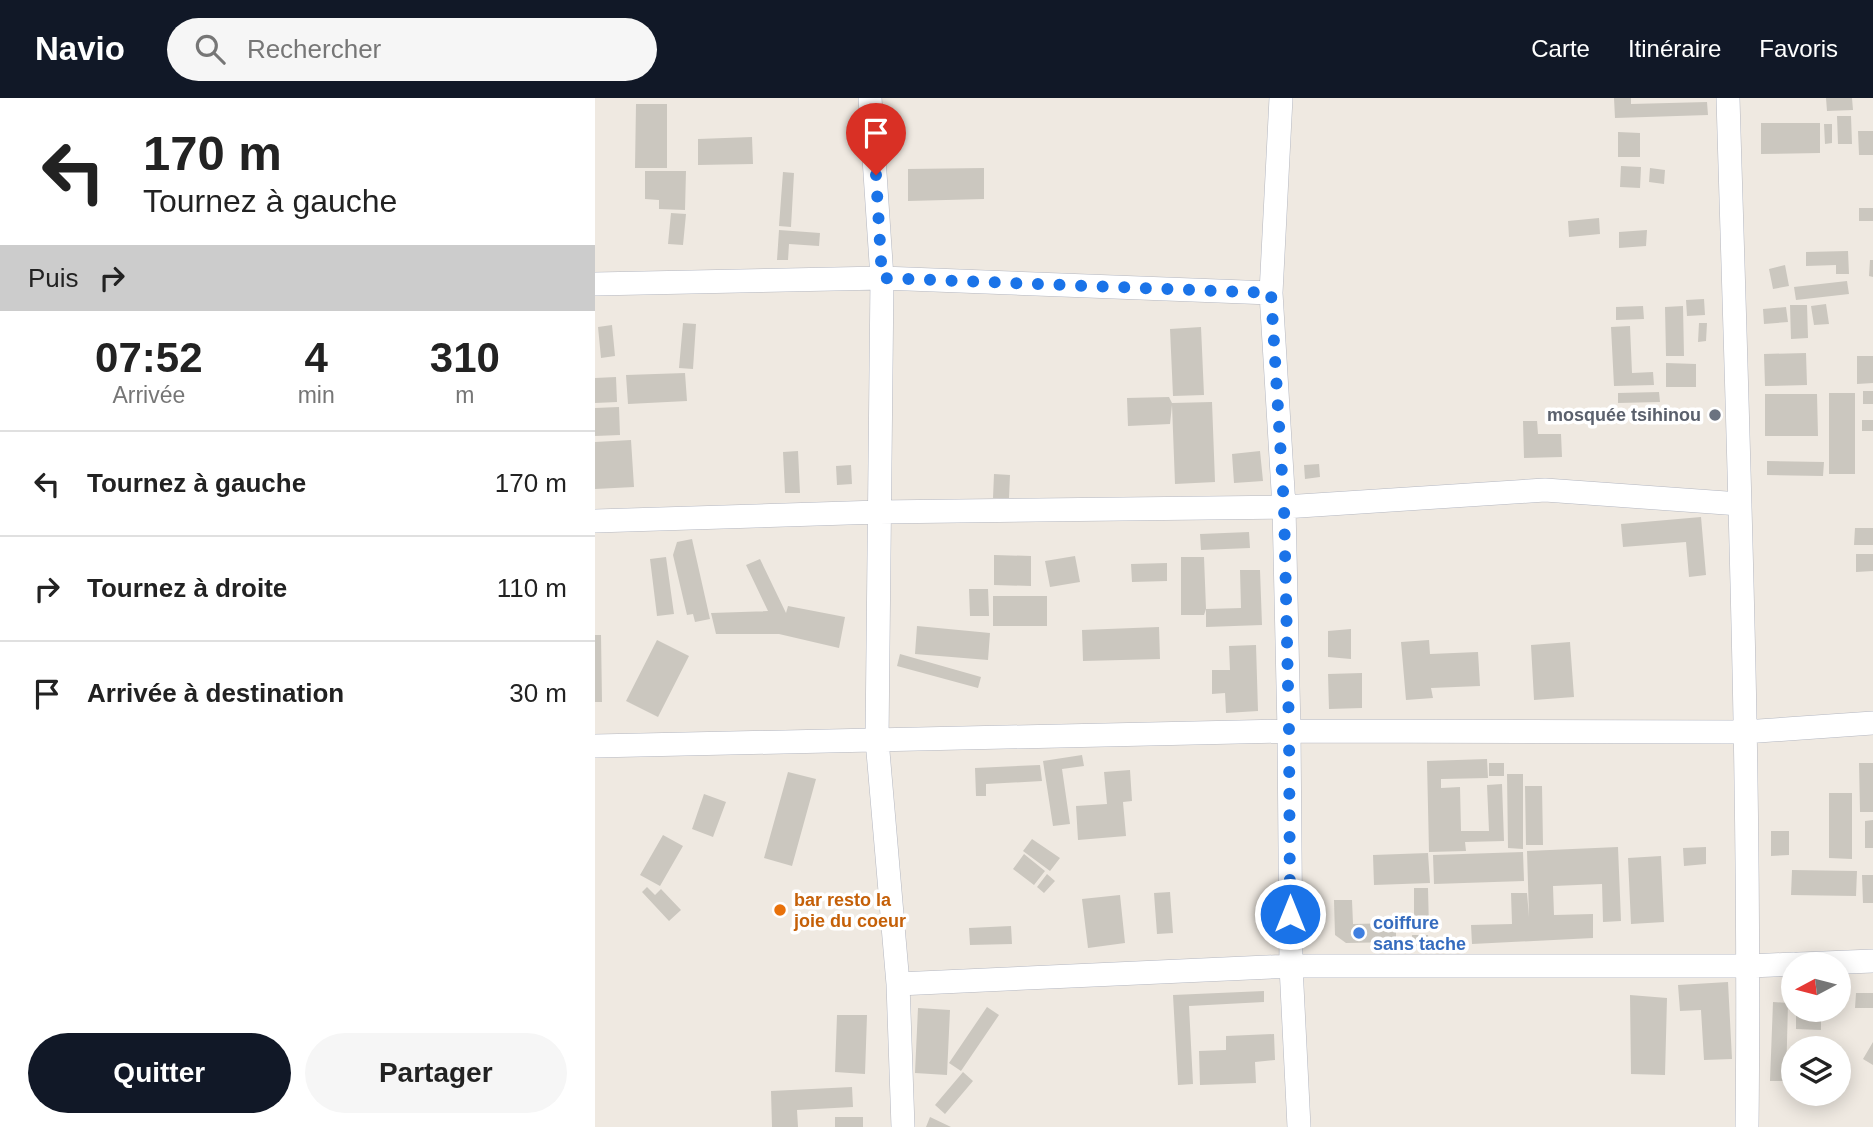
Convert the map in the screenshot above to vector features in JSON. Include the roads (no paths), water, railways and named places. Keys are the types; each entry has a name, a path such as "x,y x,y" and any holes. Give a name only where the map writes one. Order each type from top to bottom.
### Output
{"street":[{"path":"870,98 882,278 877,740 898,984 903,1127"},
{"path":"1280,98 1271,293 1284,507 1290,966 1299,1127"},
{"path":"1728,98 1740,504 1749,966 1747,1127"},
{"path":"595,284 882,278 1271,293"},
{"path":"595,521 879,512 1284,507 1545,490 1740,504"},
{"path":"595,746 1289,731 1744,732 1873,723"},
{"path":"1851,962 1873,961"},
{"path":"898,984 1290,966 1781,965"}],"place":[{"name":"mosquée tsihinou","path":"1715,415"},
{"name":"bar resto la joie du coeur","path":"780,910"},
{"name":"coiffure sans tache","path":"1359,933"}]}
